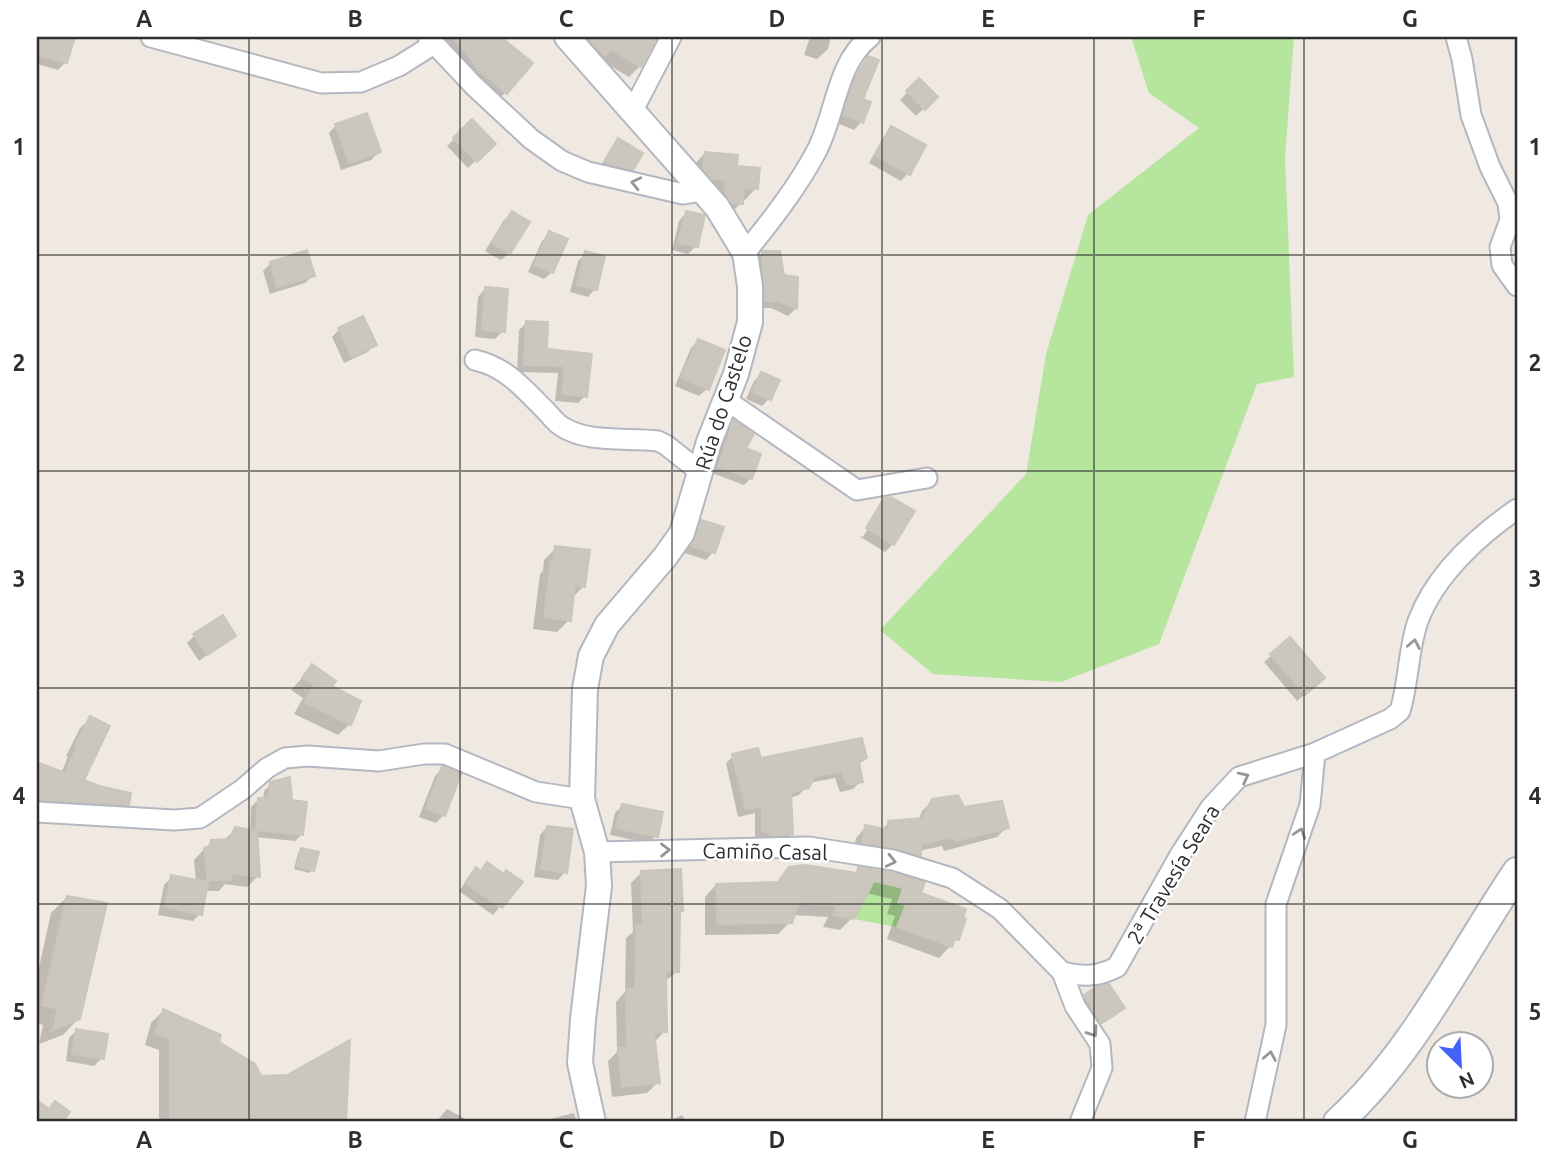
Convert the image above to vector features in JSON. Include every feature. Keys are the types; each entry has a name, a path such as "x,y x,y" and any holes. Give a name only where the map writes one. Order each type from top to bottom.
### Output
{"main road":[{"path":"1338,1122 1364,1099 1406,1043 1517,872"}],"street":[{"path":"151,37 321,83 361,82 399,66 431,40 473,85 531,139 562,161 588,172 683,194 702,191"},
{"name":"Rúa do Castelo","path":"567,37 717,207 745,253 750,286 750,322 736,374 700,472 682,533 607,625 591,656 585,689 582,799 597,852 599,886 580,1063 593,1122"},
{"path":"632,112 671,37"},
{"path":"745,253 772,220 817,152 853,53 870,37"},
{"path":"1456,37 1471,115 1490,167 1508,203 1510,220 1500,247 1502,265 1517,286"},
{"path":"475,360 490,363 510,374 559,425 573,432 596,437 658,442 666,445 700,472"},
{"path":"726,400 857,490 927,478"},
{"name":"2ª Travesía Seara","path":"1062,972 1079,976 1101,975 1117,967 1180,855 1211,807 1239,777 1315,753 1390,719 1399,711 1418,622 1432,594 1452,567 1491,527 1517,509"},
{"path":"1255,1122 1276,1025 1276,904 1310,805 1315,753"},
{"path":"37,812 174,820 200,818 243,789 267,768 285,758 308,756 379,761 424,754 445,754 536,792 582,799"},
{"name":"Camiño Casal","path":"597,852 809,847 893,860 952,878 1000,909 1062,972"},
{"path":"1062,972 1075,1006 1100,1044 1102,1069 1080,1122"}],"green space":[{"path":"1131,37 1294,37 1285,158 1294,377 1257,384 1159,644 1061,682 933,674 880,630 1026,474 1046,354 1088,215 1199,128 1149,93"},
{"path":"874,881 903,888 898,903 906,905 897,927 854,919"}],"building":[{"path":"37,37 75,37 67,63 37,55"},
{"path":"453,37 501,37 533,63 507,94 479,70"},
{"path":"587,37 657,37 641,67 610,49 605,56"},
{"path":"868,56 879,60 863,99 871,102 863,123 843,115 855,80"},
{"path":"919,78 938,97 925,110 906,91"},
{"path":"367,113 381,152 349,163 335,124"},
{"path":"472,119 496,144 477,162 453,138"},
{"path":"891,126 926,145 910,175 875,155"},
{"path":"618,138 643,153 633,170 605,161"},
{"path":"705,152 738,155 737,166 760,168 758,189 744,188 743,204 732,203 725,193 726,180 712,179 703,169"},
{"path":"512,211 530,222 510,254 492,243"},
{"path":"686,211 705,215 698,247 678,243"},
{"path":"549,231 568,239 553,273 534,265"},
{"path":"307,250 315,276 277,287 270,262"},
{"path":"585,251 605,256 597,290 577,285"},
{"path":"762,251 780,251 784,275 798,277 797,309 779,301 765,301"},
{"path":"485,287 508,289 505,332 482,330"},
{"path":"363,316 377,345 352,357 338,328"},
{"path":"526,321 548,322 547,349 592,354 587,397 562,394 565,366 524,365"},
{"path":"698,339 725,350 709,390 681,378"},
{"path":"761,372 780,380 771,400 752,392"},
{"path":"734,420 754,434 746,448 761,454 752,479 718,467"},
{"path":"891,497 915,511 894,545 866,528 884,498"},
{"path":"701,520 724,527 715,553 691,546"},
{"path":"555,546 590,550 585,587 575,585 571,621 544,617"},
{"path":"223,615 236,636 207,655 193,634"},
{"path":"1290,637 1325,678 1305,695 1270,654"},
{"path":"312,664 336,681 332,686 361,701 351,725 304,702 314,685 302,678"},
{"path":"90,716 110,726 84,780 131,793 129,805 37,800 37,762 65,773"},
{"path":"862,738 867,758 859,762 863,782 847,785 842,771 814,777 809,788 791,793 793,834 774,836 762,831 762,806 746,810 732,754 758,748 761,758"},
{"path":"442,766 461,774 445,816 426,809"},
{"path":"290,777 292,800 307,802 303,835 256,830 258,798 269,798 270,782"},
{"path":"958,795 964,807 1002,801 1009,828 955,841 953,837 921,844 921,856 895,848 862,843 865,825 889,830 888,821 923,818 932,799"},
{"path":"622,804 663,812 658,837 616,828"},
{"path":"547,826 573,829 567,873 541,869"},
{"path":"235,827 257,831 260,877 232,873 231,880 208,880 204,848 210,846 211,840 230,839"},
{"path":"301,848 319,852 314,871 297,866"},
{"path":"487,862 504,874 506,870 523,882 502,908 465,883 476,867 481,871"},
{"path":"805,865 857,873 858,867 890,872 925,882 921,893 966,909 963,918 966,919 959,940 955,939 952,947 897,927 906,905 898,903 903,888 874,881 854,919 833,915 838,905 798,904 792,923 717,924 716,884 778,882 789,867"},
{"path":"681,869 683,911 680,911 679,972 666,972 667,1032 654,1032 660,1083 622,1087 618,1048 627,1047 626,989 635,989 636,925 643,926 641,871"},
{"path":"171,875 208,882 202,915 165,907"},
{"path":"67,896 107,903 80,1019 53,1030 58,1009 42,1005"},
{"path":"1109,984 1125,1008 1101,1023 1084,995 1098,986"},
{"path":"163,1009 221,1035 219,1042 255,1064 261,1076 287,1075 350,1040 346,1122 170,1122 170,1038 155,1034"},
{"path":"76,1029 108,1034 104,1059 72,1054"},
{"path":"37,1100 49,1109 55,1101 70,1112 64,1120 67,1122 37,1122"}]}
